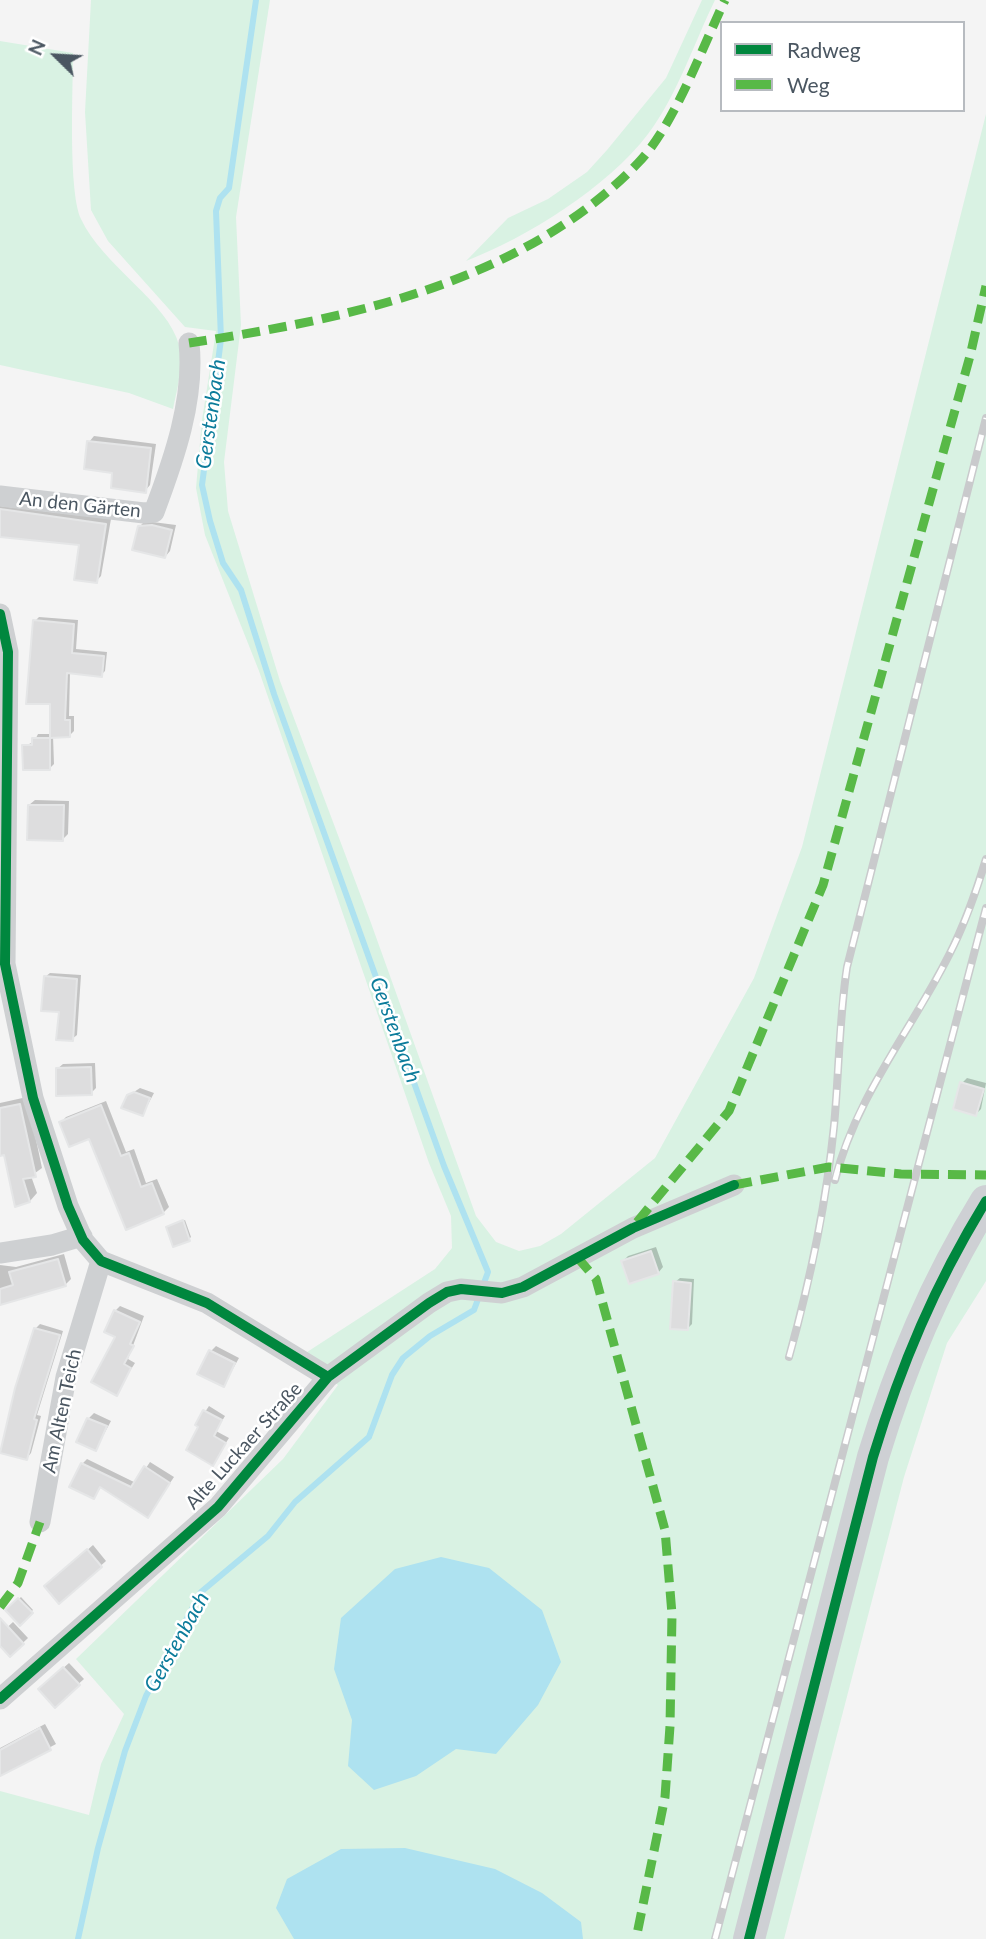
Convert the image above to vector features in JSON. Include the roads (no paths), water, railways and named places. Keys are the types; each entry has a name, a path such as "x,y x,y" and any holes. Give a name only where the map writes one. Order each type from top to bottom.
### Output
{"street":[{"name":"An den Gärten","path":"0,496 144,513 155,512 176,451 192,374 189,343"},
{"path":"0,614 8,652 2,964 33,1098 68,1206 82,1236 101,1261 207,1303 328,1377"},
{"name":"Alte Luckaer Straße","path":"0,1699 218,1507 328,1377 429,1303 447,1292 461,1289 502,1293 523,1287 632,1228 734,1185"},
{"path":"749,1939 873,1457 892,1395 920,1321 986,1201"},
{"path":"0,1253 52,1245 82,1236"},
{"name":"Am Alten Teich","path":"40,1522 66,1377 101,1261"}],"water":[{"path":"441,1557 489,1568 542,1610 561,1662 538,1705 496,1754 456,1749 416,1776 374,1790 348,1766 352,1720 334,1669 341,1618 395,1569"},
{"path":"405,1848 495,1869 542,1893 581,1922 583,1939 294,1939 276,1908 287,1879 341,1849"}],"waterway":[{"name":"Gerstenbach","path":"78,1939 98,1848 125,1751 146,1696 201,1592 268,1536 295,1502 369,1437 392,1375 403,1358 430,1336 474,1310 488,1272 444,1166 274,694 241,590 223,563 202,485 221,339 216,211 220,198 229,188 256,0"}],"railway":[{"path":"789,1357 804,1300 827,1185 847,967 986,418"},
{"path":"835,1180 844,1149 870,1092 955,943 986,859"},
{"path":"715,1939 986,908"}]}
